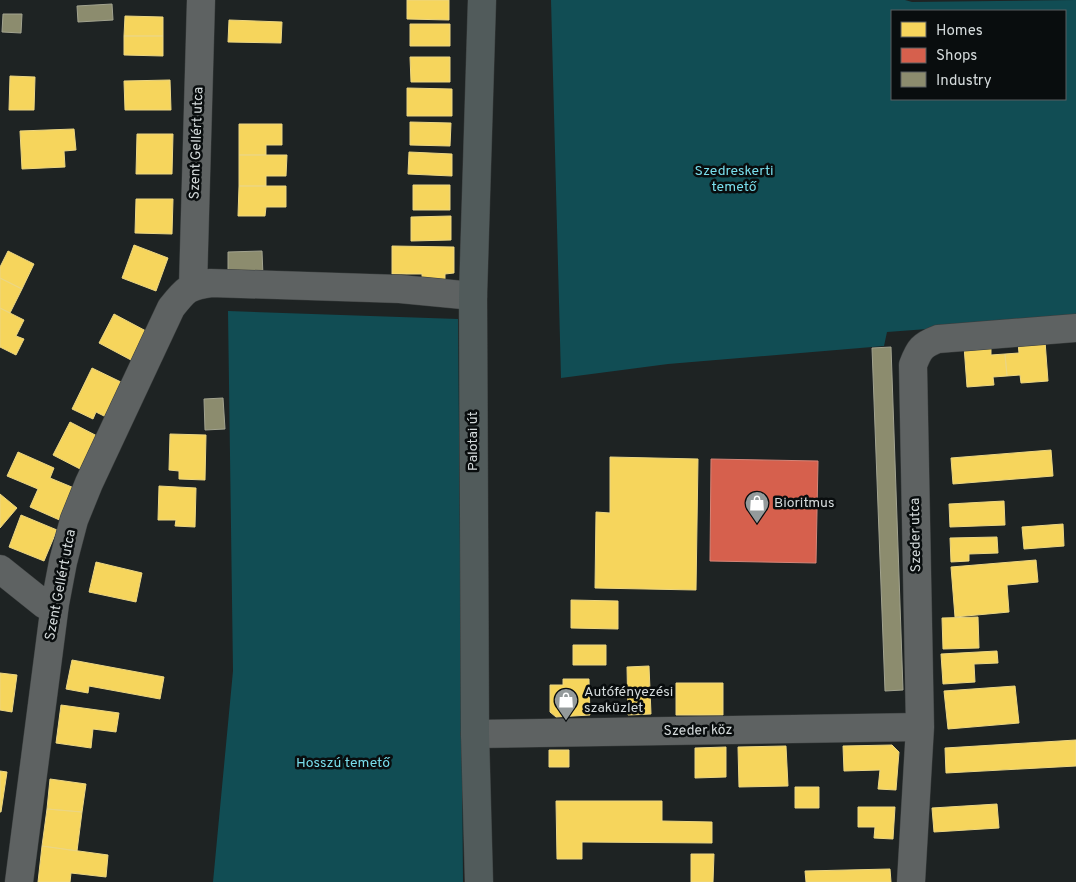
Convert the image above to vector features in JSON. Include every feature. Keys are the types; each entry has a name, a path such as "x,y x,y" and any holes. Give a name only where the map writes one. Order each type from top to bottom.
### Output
{"main road":[{"name":"Palotai út","path":"479,882 475,734 473,296 482,0"}],"street":[{"name":"Szent Gellért utca","path":"20,882 55,604 74,520 89,483 171,308 181,295 192,286 201,0"},
{"path":"192,286 211,282 380,288 473,296"},
{"name":"Szeder utca","path":"911,882 920,727 913,365 918,352 926,344 938,339 1076,328"},
{"path":"0,569 45,605 55,604"},
{"name":"Szeder köz","path":"475,734 920,727"}],"green space":[{"name":"Szedreskerti temető","path":"551,0 905,0 912,2 1076,0 1076,318 887,332 884,346 668,364 561,378"},
{"name":"Hosszú temető","path":"228,311 458,319 463,882 213,882 233,671"}],"building: Homes":[{"path":"407,0 449,0 449,20 407,19"},
{"path":"125,16 163,17 163,36 124,36"},
{"path":"229,20 282,22 281,43 228,42"},
{"path":"410,24 450,24 450,46 410,46"},
{"path":"124,36 163,36 163,56 124,55"},
{"path":"410,57 450,57 450,82 411,82"},
{"path":"10,76 35,77 34,110 9,110"},
{"path":"170,80 171,110 125,110 124,81"},
{"path":"407,88 452,89 452,116 407,116"},
{"path":"410,122 451,123 450,146 410,145"},
{"path":"239,124 282,124 282,145 266,145 266,155 239,155"},
{"path":"74,129 76,150 64,151 65,167 22,169 20,131"},
{"path":"137,134 173,134 172,174 136,174"},
{"path":"409,152 452,154 452,176 408,174"},
{"path":"239,155 287,155 286,176 266,176 266,186 239,186"},
{"path":"413,185 450,185 450,210 413,210"},
{"path":"239,186 286,186 286,207 266,207 265,216 238,216"},
{"path":"136,199 173,199 172,234 135,233"},
{"path":"451,216 451,240 411,241 411,217"},
{"path":"134,245 168,258 156,291 122,278"},
{"path":"392,246 454,247 454,273 445,274 445,280 422,280 422,274 392,274"},
{"path":"8,251 34,264 22,289 0,278 0,267"},
{"path":"0,278 22,289 10,313 0,308"},
{"path":"0,308 24,320 16,336 24,339 16,355 0,347"},
{"path":"114,314 146,331 131,360 99,343"},
{"path":"1045,341 1048,381 1021,383 1020,375 1007,376 1005,354 1019,353 1018,343"},
{"path":"991,344 991,355 1005,354 1007,376 993,377 994,385 967,387 964,346"},
{"path":"92,368 123,383 106,417 96,412 93,419 72,409"},
{"path":"70,422 101,438 84,471 53,455"},
{"path":"170,434 206,435 205,480 179,479 179,471 169,470"},
{"path":"1051,450 1053,476 953,484 951,458"},
{"path":"18,452 54,468 50,478 79,490 64,522 30,507 38,489 7,476"},
{"path":"610,457 698,459 696,590 595,588 596,512 610,513"},
{"path":"159,486 196,488 195,527 175,526 176,520 158,520"},
{"path":"0,494 17,508 0,528"},
{"path":"1004,501 1005,525 950,527 949,504"},
{"path":"21,515 57,530 44,561 9,547"},
{"path":"1063,524 1064,546 1024,549 1022,527"},
{"path":"997,537 998,553 969,554 969,561 951,562 950,538"},
{"path":"1036,560 1038,582 1007,585 1009,612 955,617 951,567"},
{"path":"96,562 142,573 136,602 89,592"},
{"path":"571,600 618,601 618,629 571,628"},
{"path":"978,617 979,648 943,649 942,618"},
{"path":"573,645 606,645 606,665 573,665"},
{"path":"997,651 998,663 974,664 975,682 943,684 941,654"},
{"path":"72,660 164,677 160,699 89,686 88,693 66,689"},
{"path":"649,666 651,714 628,715 627,667"},
{"path":"0,673 17,675 12,712 0,710"},
{"path":"563,679 589,679 590,715 556,717 550,712 550,685 563,685"},
{"path":"676,683 723,683 723,715 676,715"},
{"path":"1015,686 1019,723 948,729 944,691"},
{"path":"61,705 119,713 116,732 93,729 91,748 56,743"},
{"path":"1076,740 1076,766 946,773 945,748"},
{"path":"892,745 899,752 896,790 878,789 880,770 844,771 843,746"},
{"path":"786,746 788,786 739,787 738,747"},
{"path":"726,747 726,777 695,778 695,748"},
{"path":"549,750 569,750 569,767 549,767"},
{"path":"0,771 7,772 1,812 0,812"},
{"path":"50,779 86,784 82,812 47,809"},
{"path":"795,787 819,787 819,808 795,808"},
{"path":"556,801 662,801 662,821 712,822 712,843 582,842 582,859 557,859"},
{"path":"997,804 999,828 934,832 932,808"},
{"path":"858,807 895,807 893,839 874,838 875,827 858,827"},
{"path":"47,809 82,812 77,851 42,846"},
{"path":"42,846 108,855 106,877 71,873 70,882 38,882"},
{"path":"691,854 714,854 713,882 691,882"},
{"path":"890,869 891,882 806,882 805,871"}],"building: Shops":[{"path":"711,459 818,461 816,563 710,561"}],"building: Industry":[{"path":"112,4 113,20 78,22 77,6"},
{"path":"3,14 22,14 21,33 2,32"},
{"path":"262,251 263,276 228,277 228,252"},
{"path":"891,347 903,690 885,691 872,348"},
{"path":"223,398 225,429 205,430 204,399"}],"place":[{"name":"Bioritmus","path":"757,524"},
{"name":"Autófényezési szaküzlet","path":"566,721"}]}
